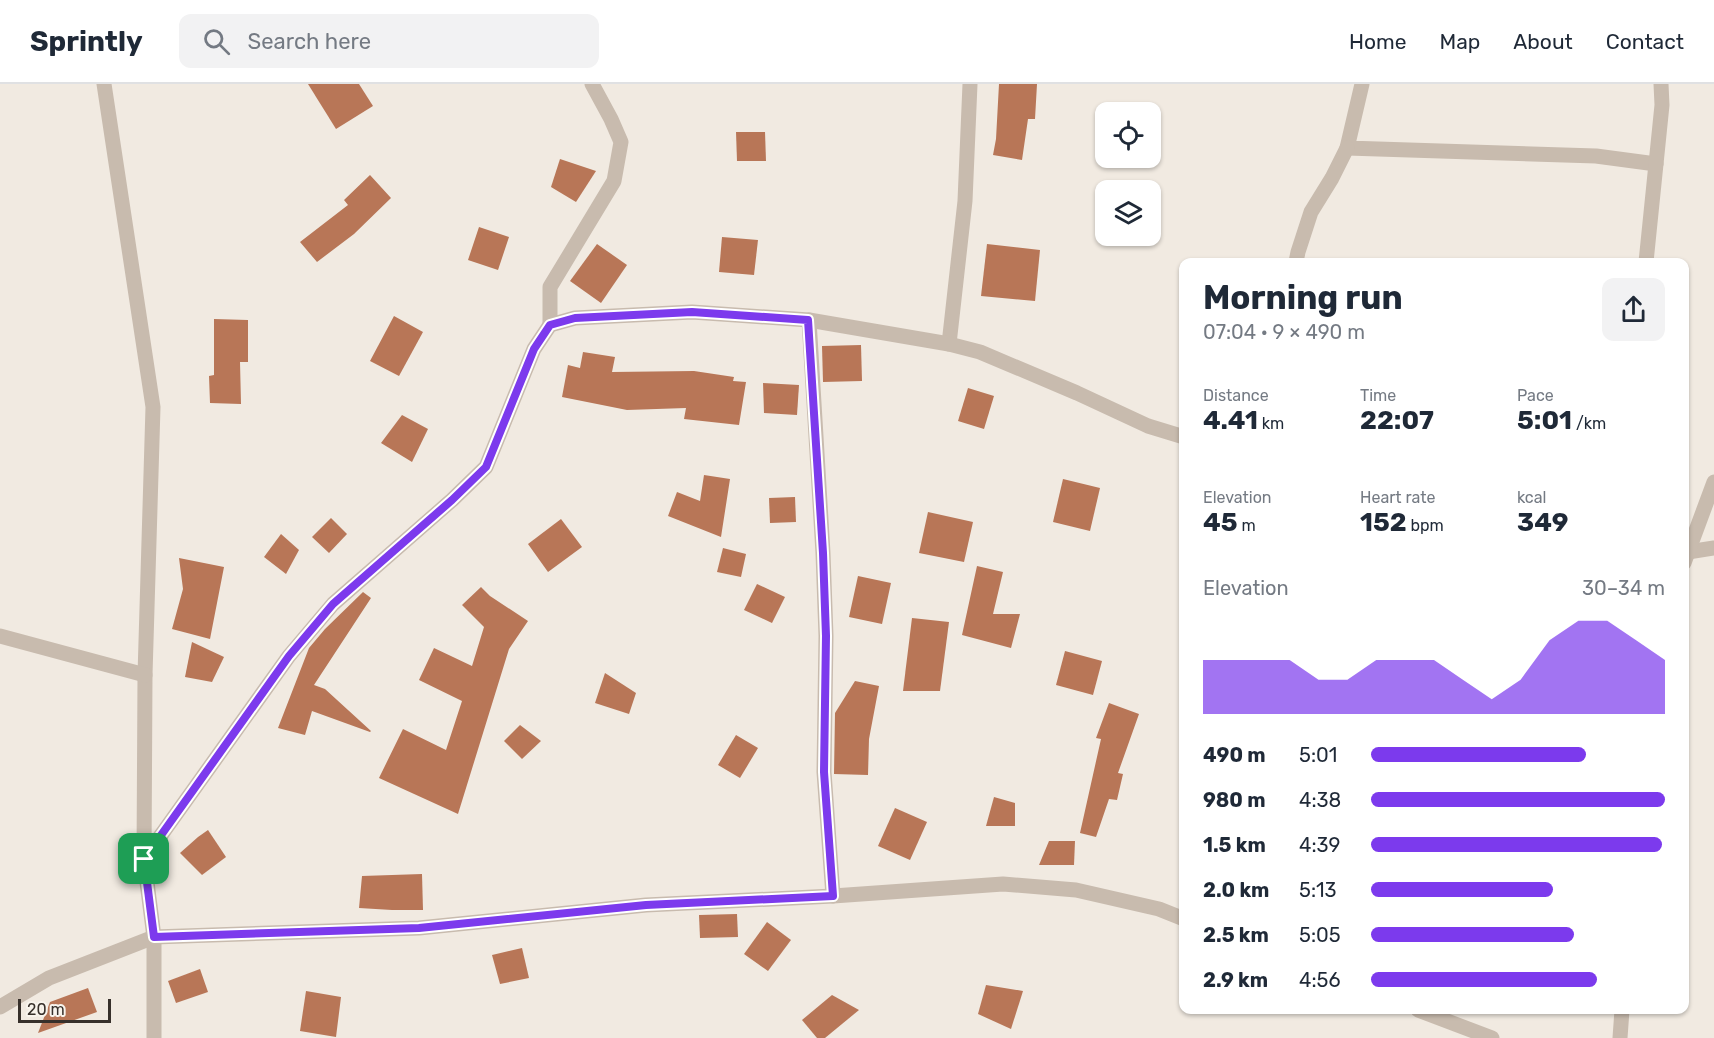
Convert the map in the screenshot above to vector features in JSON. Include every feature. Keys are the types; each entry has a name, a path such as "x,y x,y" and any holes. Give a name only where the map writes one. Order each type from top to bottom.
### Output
{"street":[{"path":"104,84 153,407 145,675 144,859 154,937 154,1038"},
{"path":"144,859 289,656 333,604 452,500 486,467 534,349 550,325 550,287 614,181 621,142 592,84"},
{"path":"949,344 965,201 970,84"},
{"path":"1297,258 1311,212 1347,148 1362,84"},
{"path":"1646,258 1662,105 1661,84"},
{"path":"1347,148 1596,156 1656,164"},
{"path":"550,325 575,318 692,312 808,320 949,344 980,352 1148,426 1179,435"},
{"path":"808,320 823,553 826,636 824,772 833,896"},
{"path":"1689,532 1714,482"},
{"path":"1689,557 1714,548"},
{"path":"0,636 145,675"},
{"path":"0,1007 49,978 154,937 419,928 646,905 833,896 1003,884 1076,890 1159,909 1179,917"},
{"path":"1429,1014 1492,1038"},
{"path":"1620,1038 1622,1014"}],"building":[{"path":"308,84 359,84 373,106 336,129"},
{"path":"999,84 1037,84 1035,119 1028,119 1022,160 993,155"},
{"path":"736,132 765,132 766,161 737,161"},
{"path":"560,159 596,171 576,202 551,187"},
{"path":"370,175 391,198 354,234 317,262 300,242 348,205 344,200"},
{"path":"479,227 509,237 498,270 468,260"},
{"path":"722,237 758,240 754,275 719,272"},
{"path":"597,244 627,265 601,303 570,281"},
{"path":"987,244 1040,250 1035,301 981,296"},
{"path":"394,316 423,332 399,376 370,361"},
{"path":"214,319 248,320 248,362 240,362 241,404 210,403 209,376 214,375"},
{"path":"861,345 862,381 823,382 822,346"},
{"path":"583,352 615,357 612,372 694,371 734,377 733,381 746,382 739,425 684,419 686,408 627,410 562,397 568,365 580,368"},
{"path":"763,383 799,385 797,415 764,413"},
{"path":"968,388 994,396 984,429 958,421"},
{"path":"402,415 428,429 412,462 381,443"},
{"path":"704,475 730,479 721,537 668,516 677,492 700,501"},
{"path":"1063,479 1100,488 1090,531 1053,522"},
{"path":"795,497 796,522 770,523 769,498"},
{"path":"928,512 973,522 964,562 919,553"},
{"path":"331,518 347,534 329,553 312,537"},
{"path":"561,519 582,547 548,572 528,544"},
{"path":"281,534 299,550 286,574 264,557"},
{"path":"723,548 746,554 741,577 717,572"},
{"path":"179,558 224,567 210,639 172,629 183,589"},
{"path":"977,566 1003,572 993,614 1020,614 1011,648 962,635"},
{"path":"858,576 891,583 882,624 849,617"},
{"path":"757,584 785,597 772,623 744,610"},
{"path":"481,587 490,596 528,621 509,649 458,814 379,778 403,729 446,750 462,701 419,680 434,648 472,666 484,627 462,605"},
{"path":"363,592 371,598 314,685 325,689 371,731 312,711 305,735 278,728 309,648"},
{"path":"912,618 949,622 940,691 903,691"},
{"path":"192,642 224,657 212,682 185,677"},
{"path":"1065,651 1102,661 1093,695 1056,685"},
{"path":"605,673 636,693 629,714 595,703"},
{"path":"855,681 879,686 869,739 868,775 834,774 835,713"},
{"path":"1109,703 1139,714 1118,773 1123,774 1117,800 1109,799 1096,837 1080,833 1101,739 1096,738"},
{"path":"520,725 541,741 522,759 504,741"},
{"path":"736,735 758,748 740,778 718,765"},
{"path":"994,797 1015,803 1015,826 986,826"},
{"path":"895,808 927,822 910,860 878,846"},
{"path":"208,830 226,857 202,875 180,853"},
{"path":"1049,841 1075,841 1074,865 1039,865"},
{"path":"422,874 423,910 359,908 362,876"},
{"path":"737,914 738,937 700,938 699,915"},
{"path":"767,922 791,940 768,971 744,954"},
{"path":"522,948 529,978 500,984 492,955"},
{"path":"200,969 208,992 176,1003 168,981"},
{"path":"986,985 1023,991 1011,1029 978,1014"},
{"path":"88,988 97,1012 38,1033 50,1002"},
{"path":"306,991 341,997 336,1037 300,1031"},
{"path":"832,995 859,1010 825,1038 817,1038 802,1020"}],"route":[{"path":"692,312 808,320 823,553 826,636 824,772 833,896 646,905 419,928 154,937 144,859 289,656 333,604 452,500 486,467 534,349 550,325 575,318 692,312"}]}
